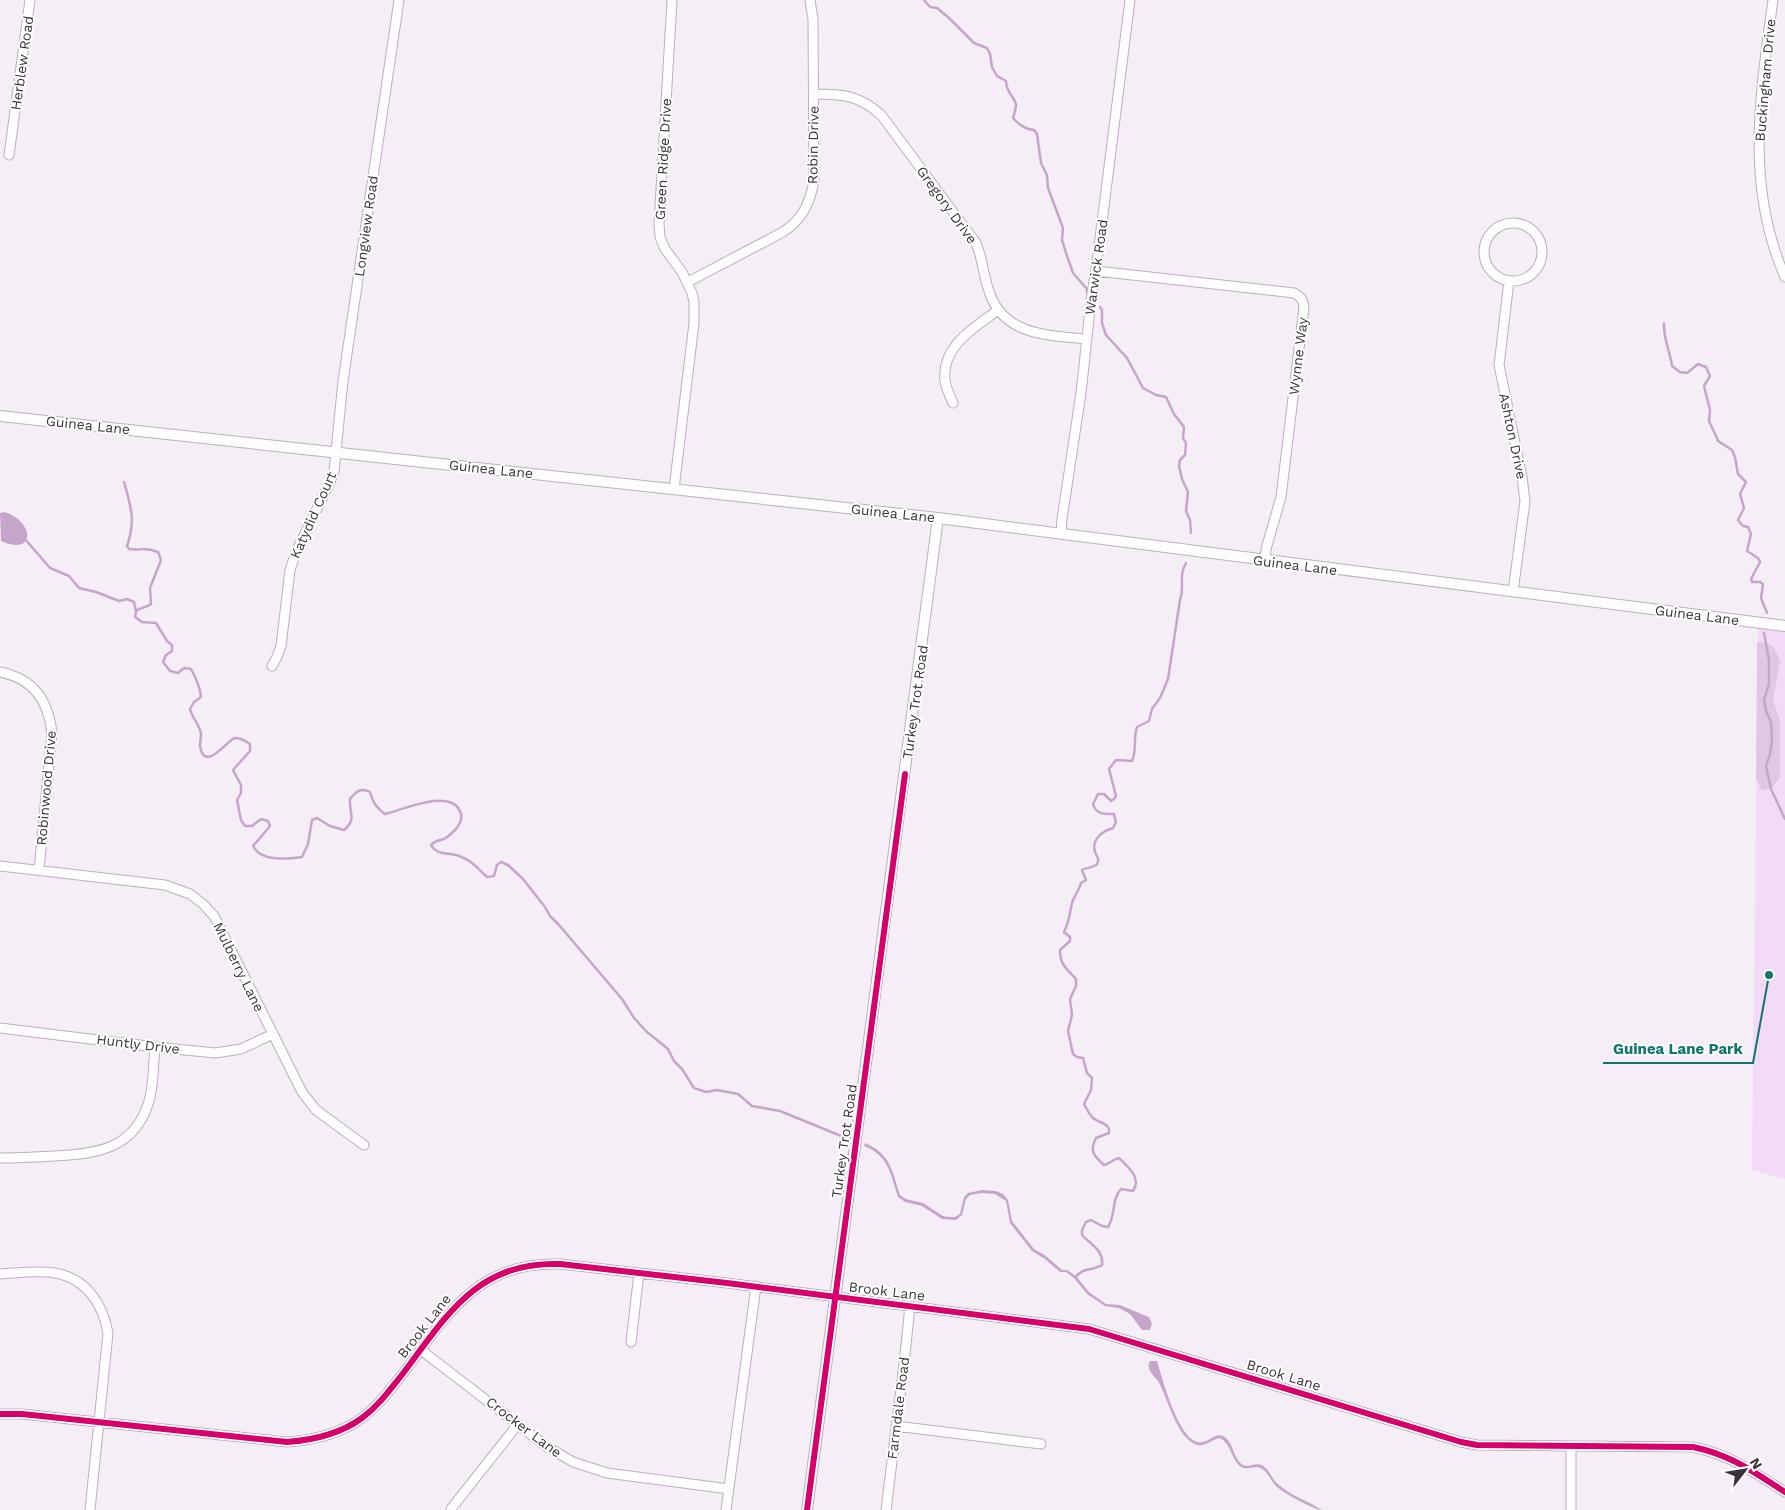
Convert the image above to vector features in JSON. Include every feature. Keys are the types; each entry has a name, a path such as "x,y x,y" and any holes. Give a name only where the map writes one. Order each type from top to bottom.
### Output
{"street":[{"name":"Herblew Road","path":"9,155 30,0"},
{"name":"Longview Road","path":"335,452 343,381 399,0"},
{"name":"Green Ridge Drive","path":"672,0 659,224 660,237 665,249 688,282 694,302 694,324 674,488"},
{"name":"Robin Drive","path":"688,282 783,232 795,223 804,212 812,194 814,182 814,94 813,19 810,0"},
{"name":"Warwick Road","path":"1062,534 1062,519 1081,393 1086,339 1130,0"},
{"name":"Buckingham Drive","path":"1773,0 1759,119 1759,166 1768,224 1776,254 1785,277"},
{"name":"Gregory Drive","path":"814,94 843,95 853,98 864,102 882,116 976,243 983,262 989,293 998,310 1005,317 1018,327 1030,331 1086,339"},
{"path":"1510,223 1527,227 1535,233 1541,246 1541,256 1537,268 1530,276 1509,281 1494,274 1488,267 1484,258 1484,247 1488,237 1500,226 1510,223"},
{"name":"Wynne Way","path":"1096,271 1294,293 1303,300 1304,307 1281,497 1266,549 1265,561"},
{"name":"Ashton Drive","path":"1509,281 1499,365 1525,501 1513,592"},
{"path":"953,403 945,382 946,365 949,356 964,336 998,310"},
{"name":"Guinea Lane","path":"0,416 938,518 1785,626"},
{"name":"Katydid Court","path":"272,666 281,646 290,570 296,552 334,472 335,452"},
{"name":"Turkey Trot Road","path":"807,1510 938,518"},
{"name":"Robinwood Drive","path":"0,672 18,677 35,690 43,700 50,720 52,733 39,870"},
{"name":"Mulberry Lane","path":"0,866 165,885 190,894 203,904 220,926 308,1101 325,1118 364,1145"},
{"name":"Huntly Drive","path":"0,1028 154,1048 225,1052 250,1046 273,1034"},
{"path":"0,1158 84,1155 104,1150 123,1140 138,1124 148,1103 154,1048"},
{"name":"Brook Lane","path":"0,1414 22,1414 288,1442 307,1440 335,1432 363,1417 386,1395 449,1313 478,1286 502,1273 533,1265 551,1264 756,1286 1077,1327 1101,1332 1461,1442 1477,1445 1684,1446 1709,1451 1738,1462 1785,1492"},
{"path":"0,1274 56,1273 73,1279 94,1296 104,1314 108,1333 90,1510"},
{"path":"631,1342 639,1273"},
{"path":"726,1510 756,1286"},
{"name":"Farmdale Road","path":"886,1510 910,1306"},
{"name":"Crocker Lane","path":"421,1350 564,1458 607,1473 729,1489"},
{"path":"451,1509 518,1424"},
{"path":"896,1426 1041,1444"},
{"path":"1571,1446 1571,1510"}],"shaded area":[{"path":"4,512 14,516 21,522 26,529 26,541 13,545 1,541 0,513"},
{"path":"1758,629 1785,632 1785,1179 1752,1170"},
{"path":"1757,642 1766,643 1773,647 1780,663 1773,700 1780,720 1780,777 1777,782 1765,790 1762,790 1756,779"},
{"path":"865,1143 874,1147 885,1158 892,1171 900,1195 906,1199 923,1203 943,1216 955,1217 960,1214 964,1197 968,1193 982,1190 996,1191 1003,1194 1008,1200 1012,1221 1034,1249 1046,1256 1062,1270 1067,1270 1076,1276 1089,1292 1106,1304 1120,1305 1149,1317 1152,1323 1150,1330 1142,1330 1130,1314 1119,1308 1105,1306 1087,1294 1074,1278 1066,1272 1060,1272 1032,1251 1010,1223 1006,1201 995,1194 982,1193 970,1195 966,1199 962,1215 956,1220 942,1219 922,1206 905,1202 898,1197 884,1160 864,1146"},
{"path":"1150,1361 1157,1361 1173,1410 1187,1434 1195,1441 1203,1442 1218,1435 1224,1436 1240,1463 1248,1466 1262,1465 1284,1489 1322,1510 1306,1504 1281,1490 1262,1469 1257,1467 1243,1468 1240,1466 1224,1441 1220,1438 1204,1445 1198,1445 1188,1440 1173,1416 1162,1388 1151,1373"}],"waterway":[{"path":"924,0 930,7 937,8 949,18 974,43 987,48 992,67 997,76 1006,81 1007,89 1015,102 1016,109 1013,118 1020,125 1034,130 1037,134 1041,163 1047,175 1048,188 1063,228 1062,240 1073,273 1087,289 1088,303"},
{"path":"1100,307 1106,335 1127,358 1143,388 1156,395 1166,397 1174,414 1184,427 1185,455 1180,460 1179,466 1188,492 1186,511 1190,520 1191,533"},
{"path":"1664,323 1672,366 1680,372 1687,373 1698,364 1706,367 1710,376 1704,386 1710,410 1709,421 1718,441 1732,450 1738,474 1746,482 1740,494 1744,508 1738,520 1743,526 1748,527 1751,534 1747,551 1758,558 1760,562 1751,579 1752,582 1763,584 1761,598 1767,613"},
{"path":"124,482 132,514 130,537 127,546 129,549 149,549 158,552 161,560 150,588 151,604 136,611 135,617 142,622 156,623 167,641 172,645 172,651 166,655 163,662 170,671 178,673 184,668 191,669 195,676 201,697 194,702 190,709 201,734 200,746 203,754 207,757 211,756 235,738 250,744 250,751 233,770 241,785 241,793 237,800 241,820 245,826 252,826 261,819 268,821 270,826 253,846 257,851 262,855 275,858 302,857 308,844 312,820 317,818 330,826 344,830 351,819 350,799 356,792 361,790 370,792 375,804 385,814 425,802 446,801 455,804 461,813 460,823 447,837 435,841 431,845 437,851 468,860 487,877 494,876 497,865 501,862 508,865 523,879 550,916 622,999 634,1018 647,1032 668,1049 674,1061 682,1069 694,1088 706,1092 717,1090 738,1094 752,1106 780,1111 851,1140"},
{"path":"25,539 50,568 69,576 79,588 119,601 127,599 134,602 136,611"},
{"path":"1076,1277 1085,1270 1102,1265 1099,1251 1082,1235 1086,1222 1091,1220 1108,1227 1118,1193 1121,1189 1133,1191 1136,1182 1133,1173 1119,1158 1104,1165 1093,1150 1096,1138 1109,1133 1109,1129 1106,1125 1093,1118 1084,1104 1091,1090 1092,1078 1087,1073 1083,1058 1073,1054 1068,1031 1072,1015 1070,999 1076,986 1076,979 1062,963 1060,950 1070,941 1070,937 1064,932 1073,900 1081,883 1086,880 1082,870 1097,864 1098,859 1094,847 1096,839 1105,831 1113,828 1116,822 1114,814 1099,812 1094,808 1093,804 1098,794 1104,794 1111,801 1116,796 1109,769 1116,760 1132,761 1137,727 1149,721 1152,709 1160,698 1168,679 1181,595 1182,573 1186,563"},
{"path":"1764,633 1769,660 1769,684 1764,700 1771,722 1772,740 1766,766 1771,789 1785,819"}],"cycle path":[{"path":"807,1510 905,774"},
{"path":"0,1414 22,1414 287,1442 327,1435 354,1424 373,1408 392,1387 449,1314 466,1297 485,1283 506,1272 531,1266 560,1264 727,1283 1089,1329 1461,1442 1477,1445 1693,1447 1730,1459 1785,1492"}],"place":[{"name":"Guinea Lane Park","path":"1769,975"}]}
